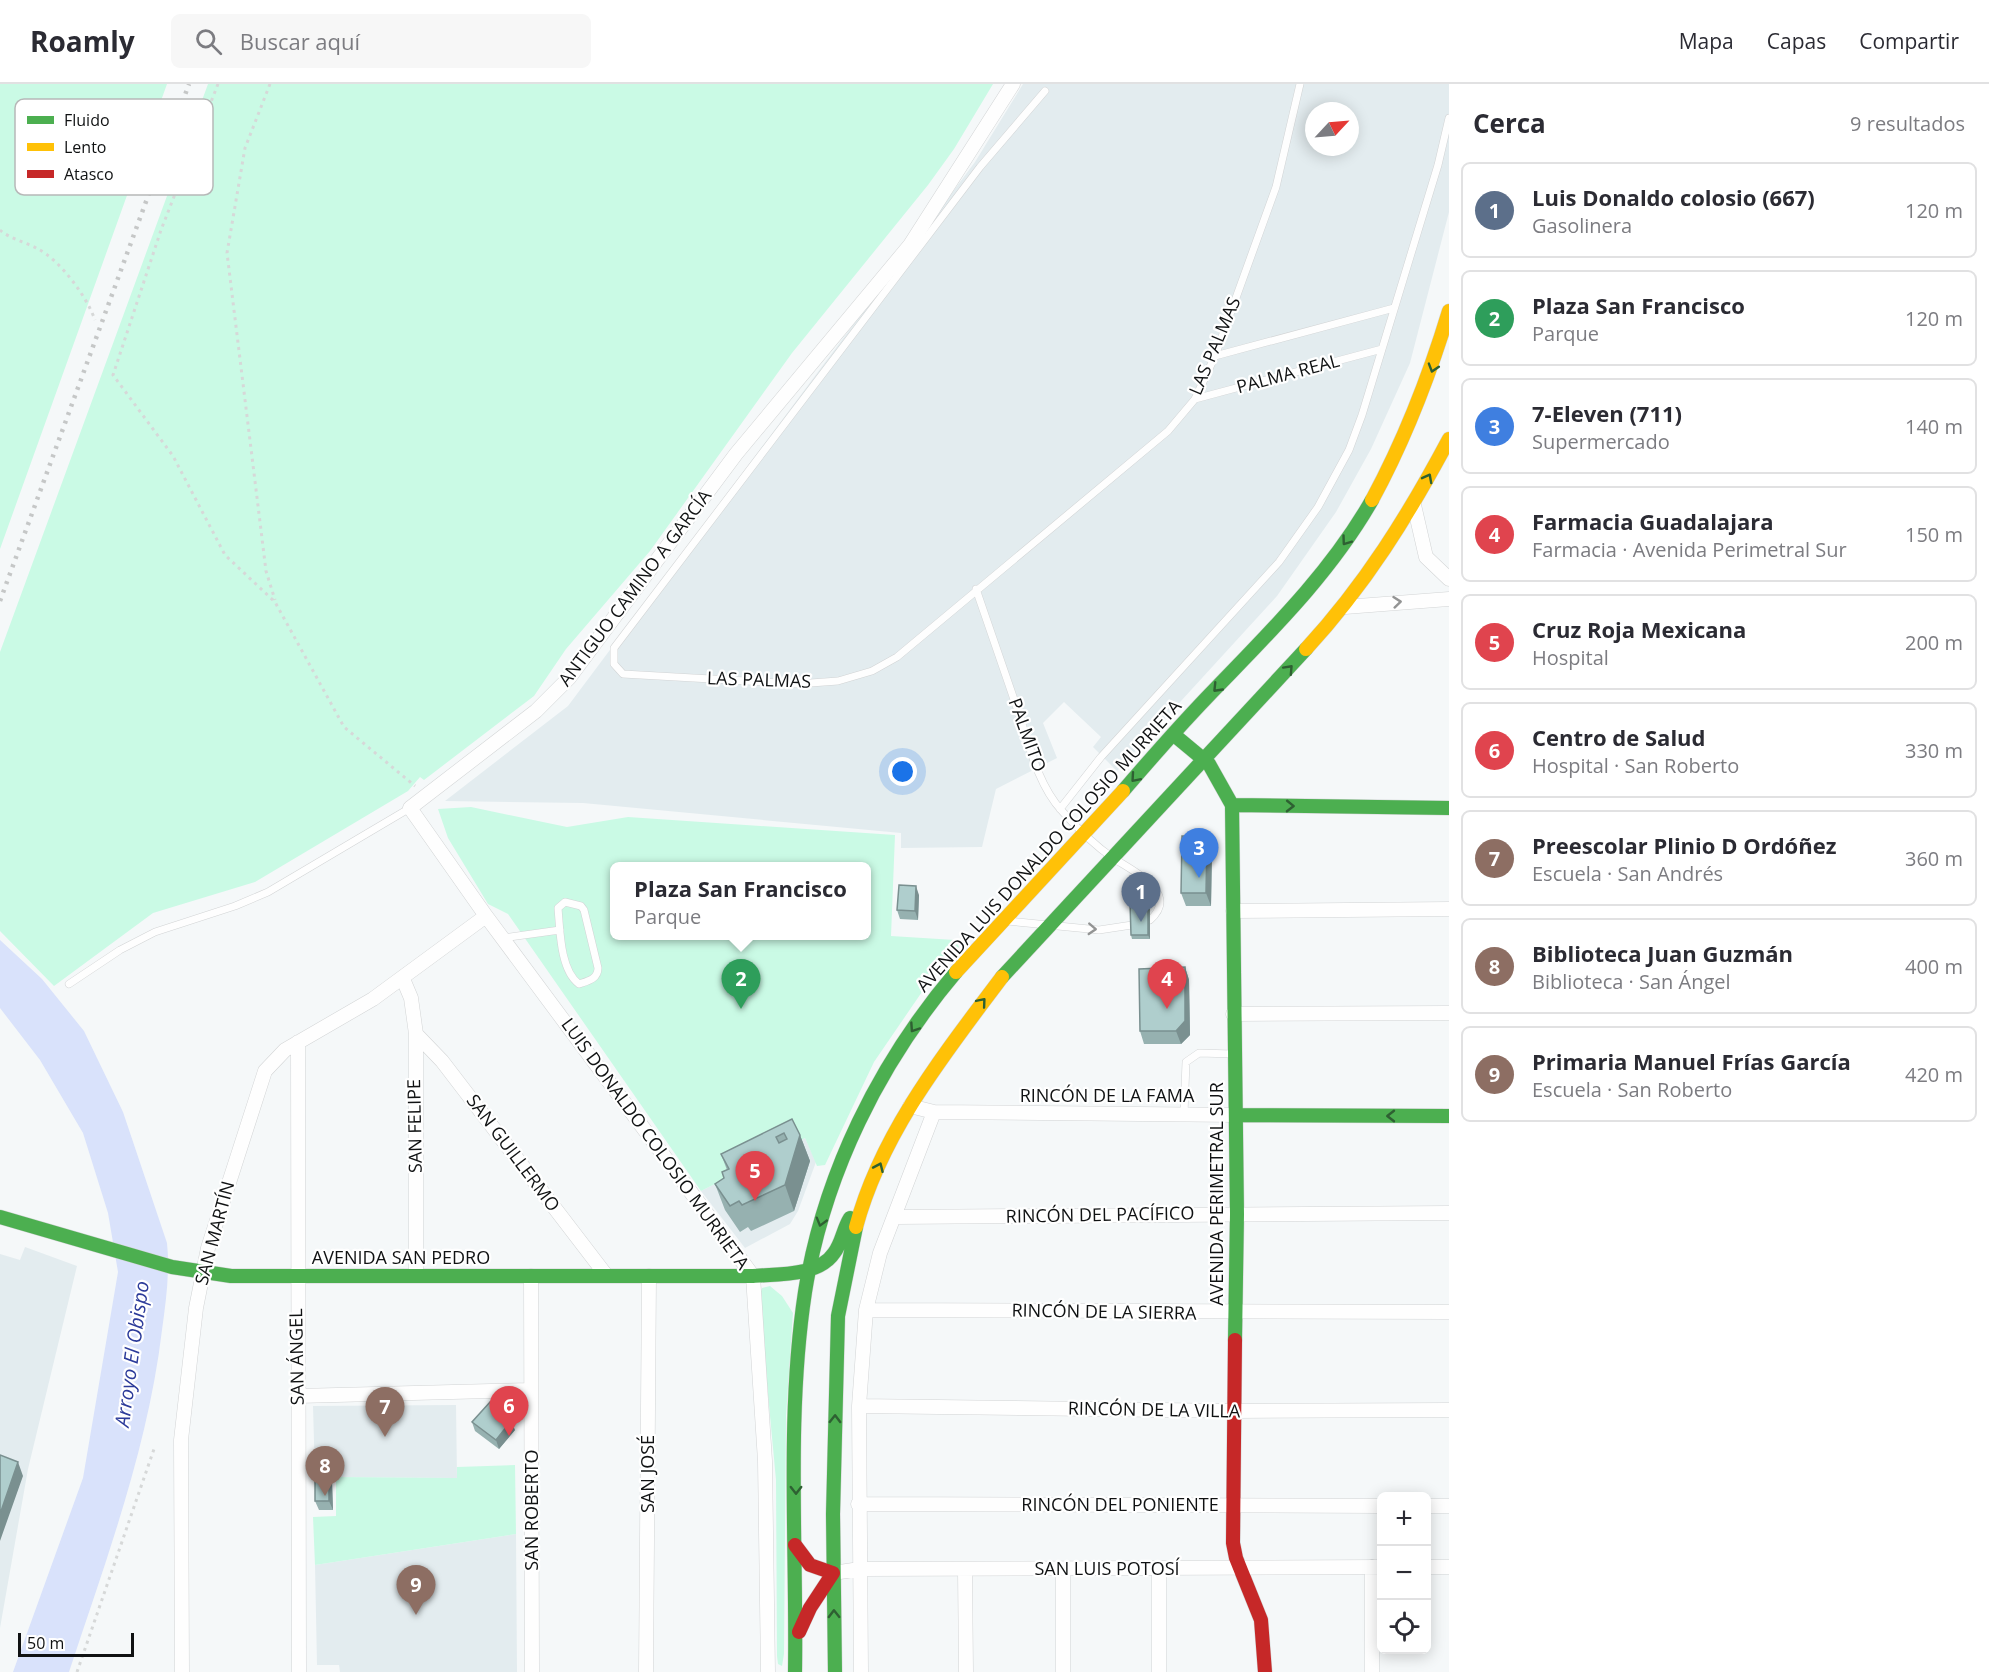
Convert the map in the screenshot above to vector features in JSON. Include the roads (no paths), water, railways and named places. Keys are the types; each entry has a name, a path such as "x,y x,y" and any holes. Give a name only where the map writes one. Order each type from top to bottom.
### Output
{"main road":[{"name":"AVENIDA LUIS DONALDO COLOSIO MURRIETA","path":"795,1672 796,1406 809,1270 836,1172 861,1116 891,1063 933,1000 1085,835 1173,734 1295,607 1365,512 1382,484 1431,375 1449,311"},
{"path":"835,1672 834,1573 838,1316 847,1263 864,1204 889,1145 928,1075 975,1010 1345,607 1414,506 1449,439"},
{"name":"AVENIDA PERIMETRAL SUR","path":"1173,734 1206,758 1222,781 1232,805 1233,1054 1237,1115 1233,1543 1240,1569 1258,1611 1266,1672"},
{"path":"1232,805 1449,808"},
{"name":"RINCÓN DE LA FAMA","path":"1237,1115 1449,1116"},
{"path":"809,1270 830,1259 847,1222 864,1204"},
{"name":"AVENIDA SAN PEDRO","path":"0,1217 172,1267 201,1273 753,1276 809,1270"},
{"path":"795,1545 810,1565 834,1573"},
{"path":"796,1637 810,1608 834,1573"}],"street":[{"name":"ANTIGUO CAMINO A GARCÍA","path":"411,808 536,711 569,678 736,454 909,245 1013,84"},
{"path":"1414,506 1426,558 1449,579"},
{"path":"1345,607 1449,599"},
{"name":"LUIS DONALDO COLOSIO MURRIETA","path":"411,808 486,916 753,1276 765,1461 768,1672"},
{"path":"1233,911 1449,909"},
{"name":"SAN MARTÍN","path":"182,1672 181,1440 201,1273 265,1071 279,1055 403,979 486,916"},
{"name":"SAN FELIPE","path":"403,979 411,998 416,1034 416,1275"},
{"path":"1233,1014 1449,1013"},
{"name":"SAN GUILLERMO","path":"416,1034 442,1061 606,1275"},
{"name":"SAN ÁNGEL","path":"298,1042 299,1672"},
{"name":"RINCÓN DE LA FAMA","path":"909,1106 934,1112 1237,1115"},
{"path":"861,1672 859,1406 866,1310 880,1253 896,1217 934,1112"},
{"name":"RINCÓN DEL PACÍFICO","path":"896,1217 1449,1213"},
{"name":"SAN ROBERTO","path":"531,1276 532,1672"},
{"name":"SAN JOSÉ","path":"646,1672 649,1276"},
{"name":"RINCÓN DE LA SIERRA","path":"866,1310 1449,1312"},
{"path":"298,1396 531,1390"},
{"name":"RINCÓN DE LA VILLA","path":"859,1406 1234,1411 1449,1410"},
{"name":"RINCÓN DEL PONIENTE","path":"858,1504 1377,1506"},
{"path":"1431,1506 1449,1506"},
{"path":"1372,1672 1377,1567"},
{"name":"SAN LUIS POTOSÍ","path":"834,1573 860,1569 1377,1567"},
{"path":"1431,1567 1449,1567"},
{"path":"1063,1569 1064,1672"},
{"path":"1159,1569 1159,1672"},
{"path":"965,1570 966,1672"}],"lane":[{"name":"LAS PALMAS","path":"1045,91 980,167 614,648 614,664 623,674 797,684 838,681 872,671 897,657 1168,431 1195,399 1215,356 1276,187 1300,84"},
{"path":"1060,809 1101,758 1286,553 1318,507 1348,450 1362,416 1438,165 1449,118"},
{"path":"1215,356 1394,308"},
{"name":"PALMA REAL","path":"1195,399 1382,349"},
{"name":"PALMITO","path":"976,589 1039,774 1060,809 1085,835 1114,859 1143,876 1158,895 1158,910 1150,920"},
{"name":"ANTIGUO CAMINO A GARCÍA","path":"69,984 120,950 155,932 235,906 268,892 411,808"},
{"path":"565,902 580,906 598,968 598,974 593,979 579,984 569,974 560,930 560,904 565,902"},
{"path":"1004,921 1099,930 1132,925"},
{"path":"503,938 560,930"},
{"path":"1184,1114 1186,1062 1199,1053 1233,1054"}],"water":[{"name":"Arroyo El Obispo","path":"0,940 42,979 84,1031 123,1112 167,1243 168,1276 165,1308 156,1374 147,1417 111,1546 69,1672 13,1672 83,1478 118,1272 108,1213 83,1133 40,1060 0,1008"}],"railway":[{"path":"184,99 189,84"},
{"path":"0,601 148,195"}],"place":[{"name":"7-Eleven (711)","path":"1199,878"},
{"name":"Luis Donaldo colosio (667)","path":"1141,922"},
{"name":"Plaza San Francisco","path":"741,1009"},
{"name":"Farmacia Guadalajara","path":"1167,1009"},
{"name":"Cruz Roja Mexicana","path":"755,1201"},
{"name":"Centro de Salud","path":"509,1436"},
{"name":"Preescolar Plinio D Ordóñez","path":"385,1437"},
{"name":"Biblioteca Juan Guzmán","path":"325,1496"},
{"name":"Primaria Manuel Frías García","path":"416,1615"}]}
